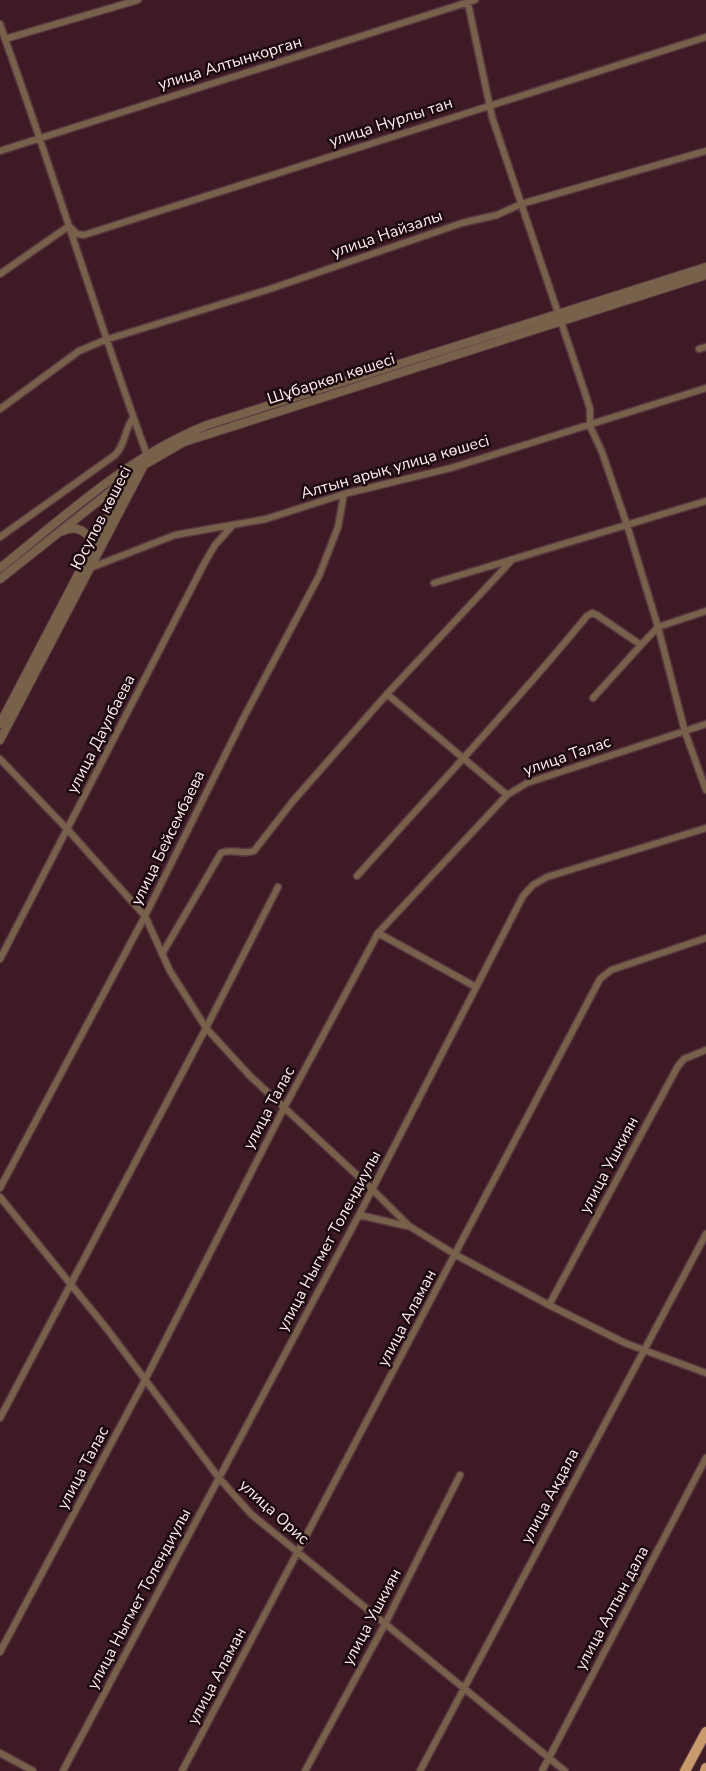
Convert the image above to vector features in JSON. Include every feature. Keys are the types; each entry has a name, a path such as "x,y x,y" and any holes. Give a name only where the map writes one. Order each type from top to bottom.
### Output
{"main road":[{"path":"685,1771 706,1732"}],"street":[{"path":"5,39 138,0"},
{"path":"471,1 492,118 590,409 590,426 602,452 627,525 658,628 685,732 706,790"},
{"name":"улица Алтынкорган","path":"0,151 471,1"},
{"path":"0,24 41,137 105,340 147,455 144,465"},
{"name":"улица Нурлы тан","path":"69,226 77,234 84,234 706,37"},
{"name":"улица Найзалы","path":"0,409 79,351 105,340 270,289 462,223 497,215 521,204 706,151"},
{"path":"0,274 69,226"},
{"name":"Шұбаркөл көшесі","path":"0,578 144,465 167,450 210,432 558,318 706,267"},
{"name":"Шұбаркөл көшесі","path":"0,568 147,455 175,438 206,425 706,275"},
{"path":"699,348 706,347"},
{"name":"Алтын арық улица көшесі","path":"90,568 175,535 266,519 344,494 451,468 590,426 706,388"},
{"path":"0,537 115,456 122,448 128,428 134,418"},
{"name":"Юсупов көшесі","path":"0,724 118,498 144,465"},
{"name":"Юсупов көшесі","path":"0,740 144,465"},
{"name":"улица Бейсембаева","path":"0,1188 145,916 245,715 319,576 338,527 344,494"},
{"path":"434,583 706,501"},
{"name":"улица Даулбаева","path":"0,960 205,562 215,545 233,525"},
{"path":"55,535 67,529 80,529 89,536 93,546"},
{"path":"162,954 221,853 228,850 248,853 254,851 293,801 387,694 511,561"},
{"path":"593,698 658,628 706,611"},
{"path":"357,876 463,757 525,692 587,616 592,613 597,615 641,645"},
{"path":"387,694 507,795"},
{"name":"улица Талас","path":"0,1652 145,1380 284,1108 378,933 507,795 527,783 706,724"},
{"path":"0,760 68,830 145,916 170,971 206,1028 284,1108 372,1188 409,1226 456,1255 548,1306 643,1350 706,1373"},
{"name":"улица Ныгмет Толендиулы","path":"64,1771 359,1215 523,896 533,886 548,877 706,828"},
{"path":"0,1418 206,1028 278,887"},
{"path":"378,933 476,987"},
{"name":"улица Аламан","path":"182,1771 600,979 611,970 706,938"},
{"name":"улица Ушкиян","path":"548,1306 678,1066 684,1059 706,1050"},
{"name":"улица Орис","path":"0,1197 71,1285 219,1478 251,1514 465,1687 565,1771"},
{"path":"359,1215 409,1226"},
{"name":"улица Акдала","path":"420,1771 706,1234"},
{"name":"улица Алтын дала","path":"542,1771 706,1458"},
{"name":"улица Ушкиян","path":"304,1771 385,1624 460,1475"},
{"path":"0,1753 33,1771"}]}
